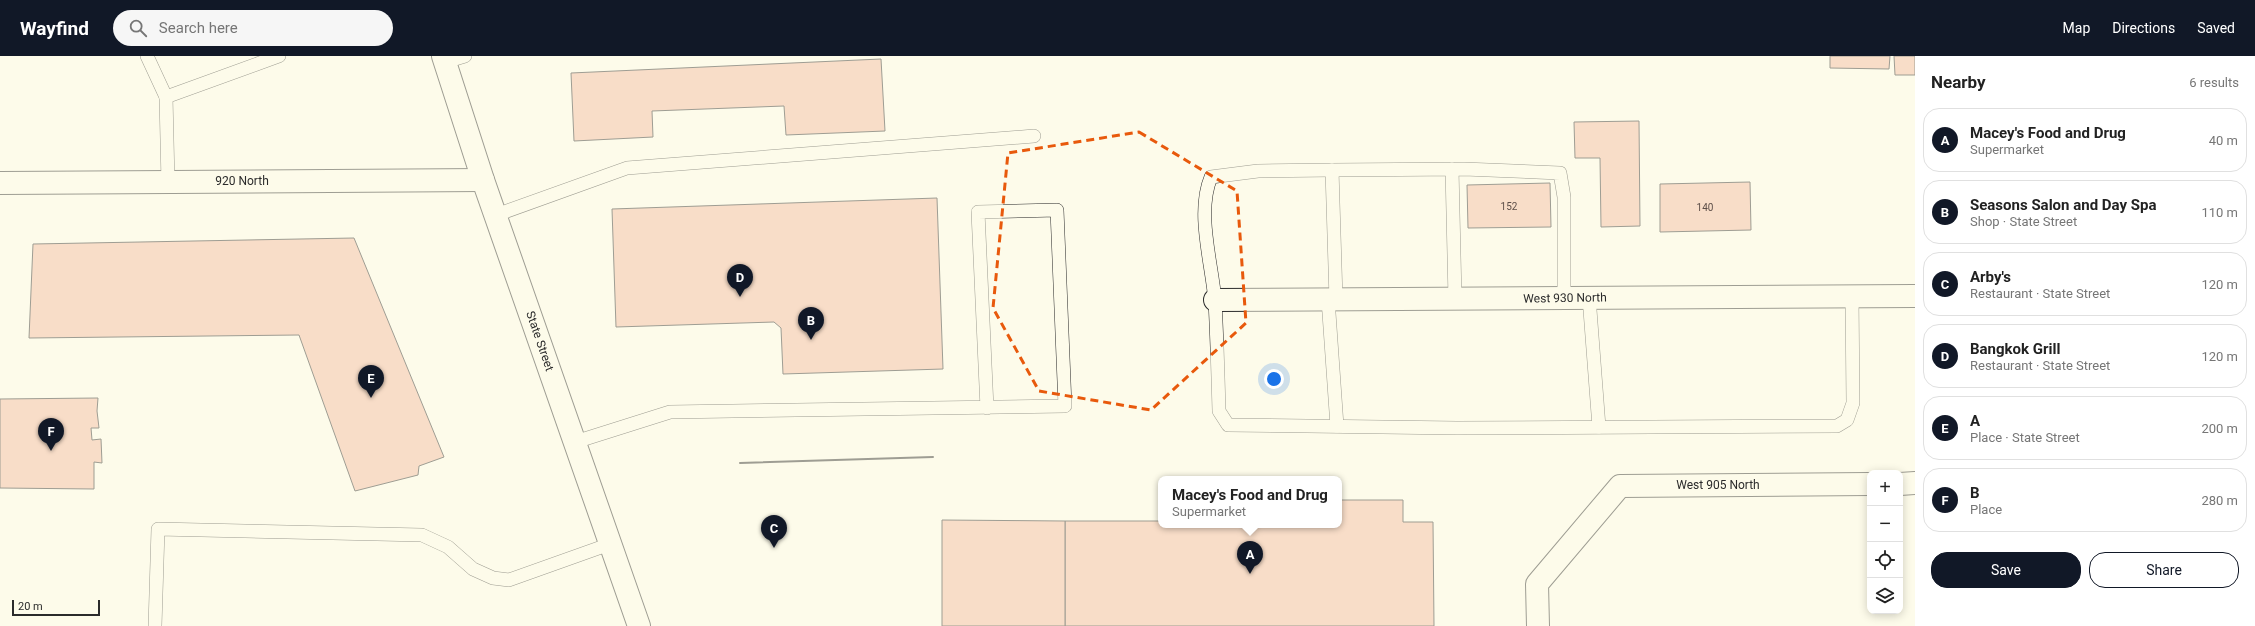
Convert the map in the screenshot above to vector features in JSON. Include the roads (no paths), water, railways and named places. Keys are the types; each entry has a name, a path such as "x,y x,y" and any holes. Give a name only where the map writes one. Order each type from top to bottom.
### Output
{"street":[{"name":"State Street","path":"451,58 483,180 639,626"},
{"name":"920 North","path":"0,183 483,180"},
{"name":"West 930 North","path":"1215,300 1915,296"},
{"path":"1903,484 1915,483"},
{"name":"West 905 North","path":"1538,626 1537,584 1620,486 1867,484"}],"lane":[{"path":"146,56 166,97 168,182"},
{"path":"166,97 279,56"},
{"path":"496,215 627,168 1034,136"},
{"path":"1452,169 1455,298"},
{"path":"1564,298 1564,197 1560,173 1452,169 1258,171 1211,177 1206,190 1207,242 1215,300 1219,411 1228,425 1457,428 1837,426 1847,420 1853,403 1852,296"},
{"path":"1332,170 1332,299 1337,426"},
{"path":"575,442 670,412 987,408 1065,406 1057,210 978,212 987,408"},
{"path":"1589,297 1599,427"},
{"path":"155,626 158,528 422,535 448,547 473,569 493,578 509,580 610,544"}],"place":[{"name":"Bangkok Grill","path":"740,297"},
{"name":"Seasons Salon and Day Spa","path":"811,340"},
{"name":"A","path":"371,398"},
{"name":"B","path":"51,451"},
{"name":"Arby's","path":"774,548"},
{"name":"Macey's Food and Drug","path":"1250,574"}]}
